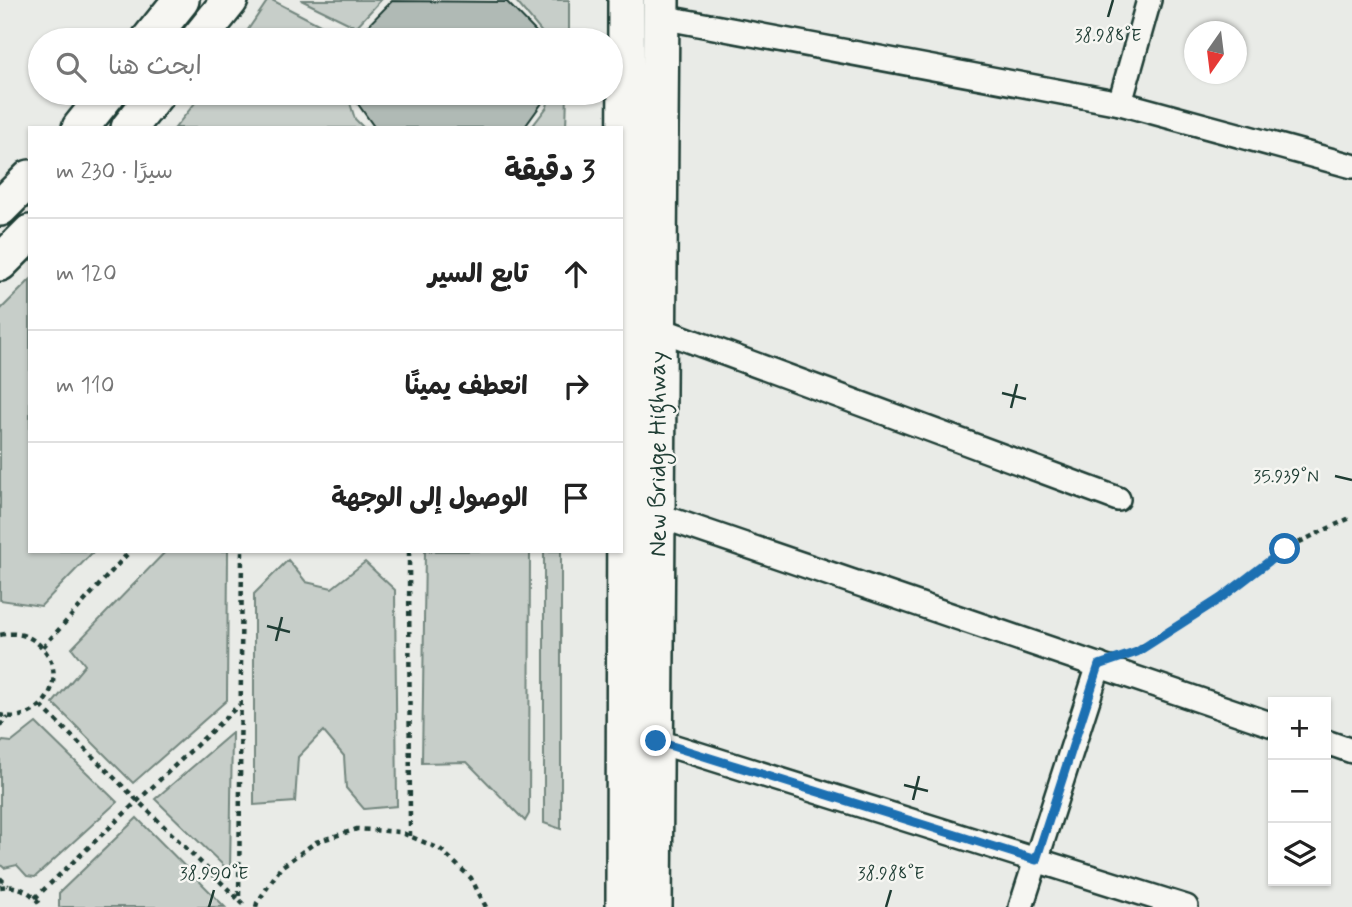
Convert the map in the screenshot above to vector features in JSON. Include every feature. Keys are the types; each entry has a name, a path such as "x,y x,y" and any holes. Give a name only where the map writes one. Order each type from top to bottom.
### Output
{"main road":[{"path":"159,28 181,0"},
{"path":"208,28 230,0"},
{"name":"New Bridge Highway","path":"624,907 626,0"},
{"name":"New Bridge Highway","path":"654,907 661,8"},
{"path":"82,126 98,105"},
{"path":"131,126 147,105"},
{"path":"0,208 28,180"},
{"path":"0,263 28,235"}],"street":[{"path":"1121,103 1149,0"},
{"path":"661,8 1121,103 1352,166"},
{"path":"659,329 1118,499"},
{"path":"657,515 1268,723"},
{"path":"1021,907 1099,665"},
{"path":"656,741 1186,907"},
{"path":"1331,745 1352,751"}],"path":[{"path":"1099,665 1137,652 1221,598 1285,549 1352,517"},
{"path":"43,647 128,553"},
{"path":"239,900 242,553"},
{"path":"409,553 410,836"},
{"path":"0,635 18,634 31,638 43,647 50,657 53,670 53,683 41,706 20,717 0,715"},
{"path":"35,898 240,705"},
{"path":"41,706 246,907"},
{"path":"0,726 8,717"},
{"path":"256,907 281,867 316,842 357,830 400,832 440,849 471,878 486,907"},
{"path":"0,878 8,886"},
{"path":"0,887 20,888 31,894 42,907"}],"shaded area":[{"path":"268,0 272,0 326,28 249,28"},
{"path":"301,0 381,0 356,27"},
{"path":"515,0 569,0 569,28 538,28"},
{"path":"193,105 351,105 355,119 362,126 177,126"},
{"path":"567,105 566,126 533,126 547,107"},
{"path":"28,282 28,553 92,553 41,606 0,600 0,310"},
{"path":"164,553 228,553 227,700 133,783 53,703 85,665 72,648"},
{"path":"425,553 530,553 529,814 525,821 467,762 422,763"},
{"path":"544,553 561,553 561,829 544,823"},
{"path":"288,560 306,582 332,588 365,562 395,590 397,806 364,809 346,788 344,756 323,731 298,757 295,802 254,805 254,594"},
{"path":"36,723 117,802 35,877 27,876 17,865 4,868 0,864 0,744 3,741 12,742"},
{"path":"232,733 230,872 155,799"},
{"path":"137,818 225,907 59,907 59,893"}],"building":[{"path":"392,1 507,2 532,28 366,28"},
{"path":"359,105 541,105 525,126 374,126"}],"route":[{"path":"656,741 1036,860 1099,665 1137,652 1221,598 1285,549"}]}
